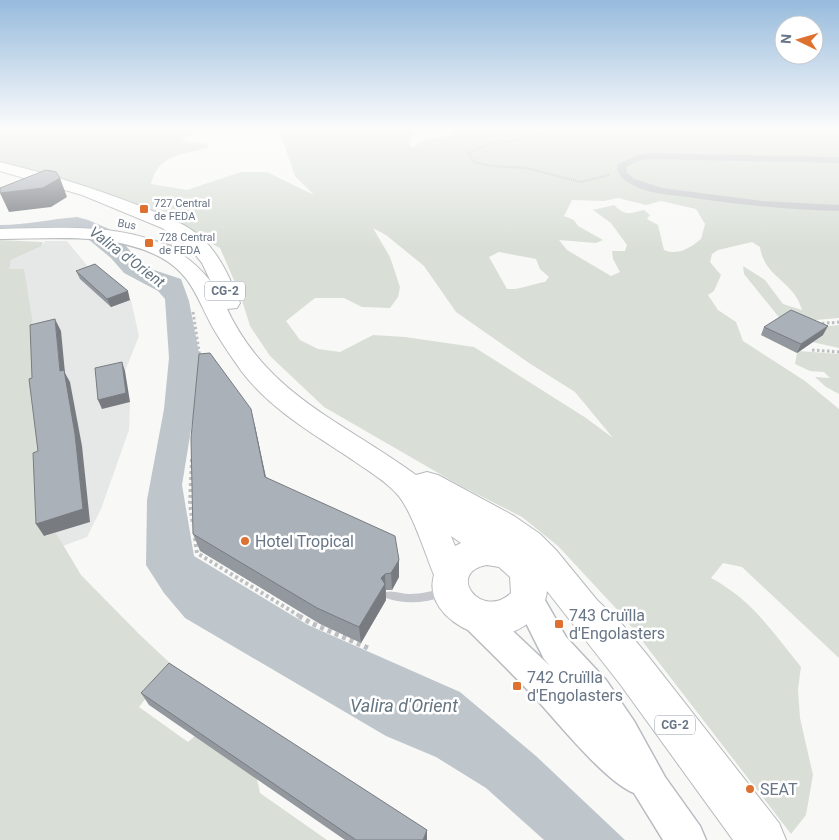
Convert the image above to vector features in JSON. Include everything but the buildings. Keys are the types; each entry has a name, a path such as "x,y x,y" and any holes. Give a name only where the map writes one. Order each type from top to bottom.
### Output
{"highway":[{"name":"CG-2","path":"11,169 96,194 183,232 196,243 212,262 232,313 237,345"},
{"name":"CG-2","path":"0,234 50,234 130,238 167,253 187,267 204,286 223,325 252,370 275,392 306,417 373,460 468,530 520,576"},
{"path":"373,460 425,482 502,525 528,544 544,560 574,599"},
{"name":"CG-2","path":"404,482 421,506 459,593"},
{"name":"CG-2","path":"459,593 459,560 472,552 489,550 520,576 566,602 574,599 634,670 762,840"},
{"path":"459,593 487,619 507,617 518,611 520,576"}],"main road":[{"path":"520,576 555,648 594,692 622,733 652,790 686,840"},
{"path":"459,593 604,746 652,790"}],"street":[{"path":"621,169 625,176 639,185 674,192 758,203 839,208"}],"lane":[{"path":"389,595 402,600 414,600 459,593"}],"path":[{"path":"192,307 201,365"},
{"path":"813,326 821,323 839,322"},
{"path":"812,350 839,352"},
{"path":"192,454 190,504 197,553 311,623 368,648"}],"shaded area":[{"path":"19,169 157,169 151,184 187,190 241,172 267,172 314,195 295,176 293,169 839,169 839,318 816,320 804,325 819,327 839,325 839,348 812,342 799,351 839,354 839,394 826,387 815,377 830,378 824,372 810,371 795,364 797,353 761,335 782,321 744,274 743,266 765,280 783,304 802,310 793,292 768,266 763,258 760,247 752,242 718,250 712,254 710,262 721,275 714,291 708,295 718,310 736,322 743,341 805,381 839,409 839,658 742,567 723,563 711,578 750,606 801,667 798,689 800,718 813,775 806,815 791,834 623,616 558,546 522,517 459,485 324,407 270,356 250,326 240,294 220,248 157,215","holes":["618,198 646,205 661,201 696,209 705,224 701,239 684,250 669,252 664,250 658,225 647,219 650,215 644,210 625,213 614,205 593,210 611,223 627,245 625,251 612,251 613,259 620,272 611,276 567,250 559,240 596,243 603,240 578,226 574,220 564,216 572,200 604,201","373,228 386,235 424,266 456,312 529,363 575,392 613,438 586,418 474,347 405,337 373,335 340,352 318,349 300,340 286,321 315,298 344,298 362,307 390,308 398,297 400,287 390,257","499,252 536,259 540,269 549,277 545,282 517,289 507,289 489,257"]},
{"path":"0,240 43,242 42,246 11,260 9,269 24,269 35,337 45,536 56,533 81,575 172,665 139,707 188,742 195,736 255,769 260,793 327,840 0,840"},
{"path":"45,241 67,241 94,274 131,300 139,336 125,371 130,402 129,430 101,509 87,537 63,546 56,533 44,536 8,269 11,260 42,246"}],"water":[{"name":"Valira d'Orient","path":"77,217 114,231 140,263 148,268 181,279 189,301 199,353 194,411 182,485 194,556 308,625 460,692 536,756 625,840 544,840 486,788 436,757 386,736 185,618 164,593 146,565 147,500 164,409 169,358 165,299 158,291 124,273 111,258 82,234 70,227 0,230 0,225"}],"place":[{"name":"727 Central de FEDA","path":"144,209"},
{"name":"728 Central de FEDA","path":"149,243"},
{"name":"Hotel Tropical","path":"245,541"},
{"name":"743 Cruïlla d'Engolasters","path":"559,624"},
{"name":"742 Cruïlla d'Engolasters","path":"517,686"},
{"name":"SEAT","path":"750,789"}]}
